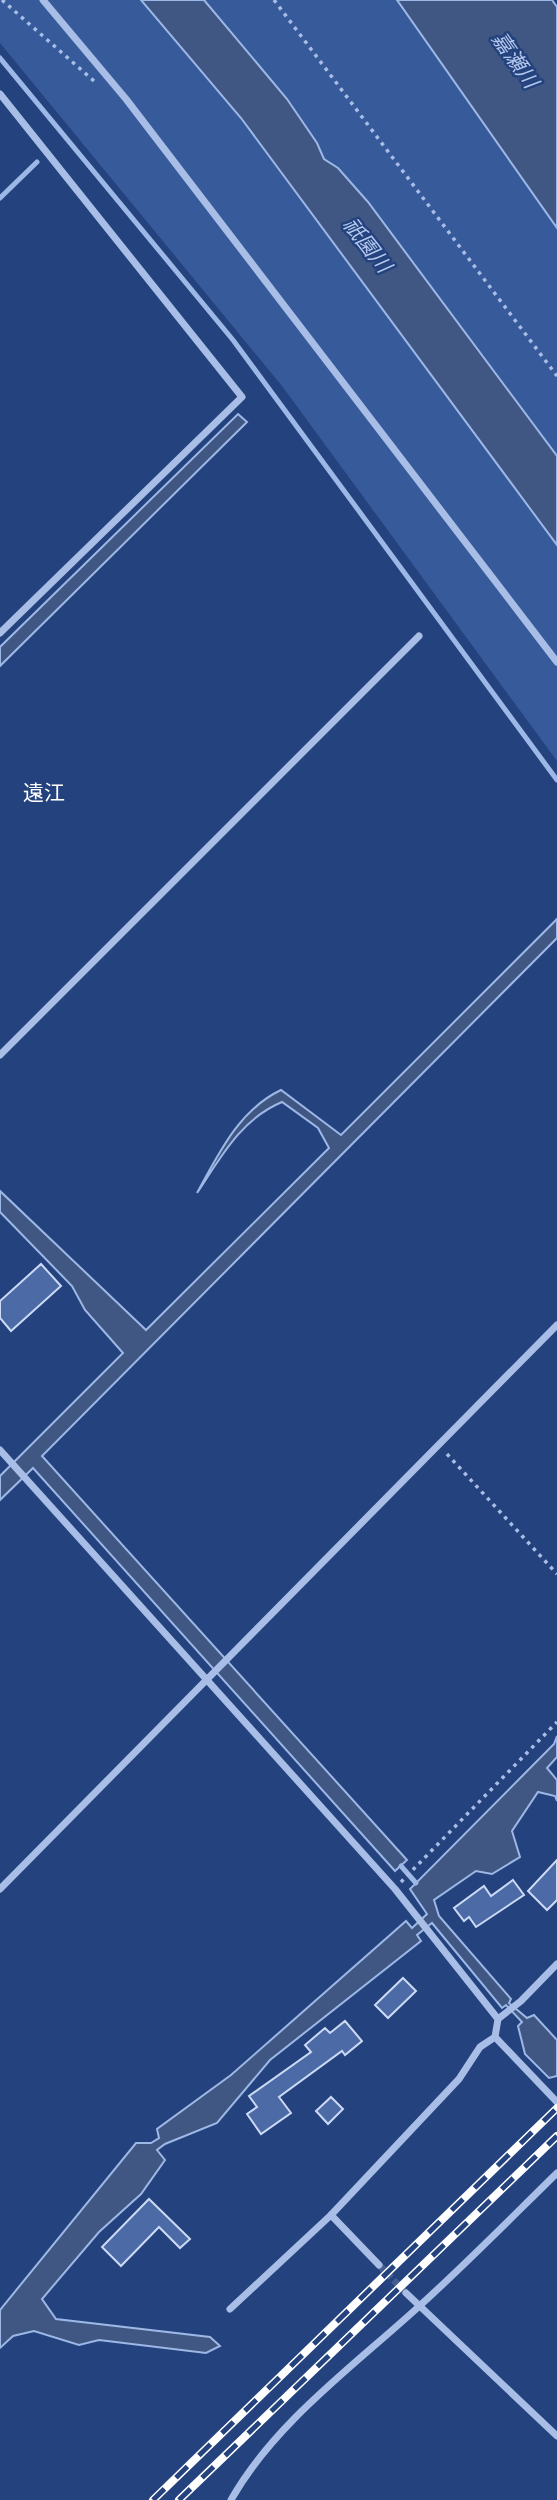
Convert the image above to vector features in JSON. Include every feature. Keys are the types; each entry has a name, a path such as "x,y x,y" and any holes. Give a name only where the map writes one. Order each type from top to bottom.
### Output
{"street":[{"path":"43,0 126,99 557,662"},
{"path":"0,94 242,397 0,633"},
{"path":"0,1055 419,636"},
{"path":"0,1889 208,1675 557,1325"},
{"path":"0,1450 208,1675 417,1916 498,2019"},
{"path":"230,2309 331,2216 459,2079 480,2047 495,2037 498,2019 521,2001 557,1964"},
{"path":"495,2037 557,2102"},
{"path":"231,2500 246,2473 301,2413 420,2306 557,2173"},
{"path":"331,2216 379,2265"},
{"path":"406,2293 557,2436"}],"path":[{"path":"2,0 98,83"},
{"path":"274,0 557,376"},
{"path":"439,1444 557,1574"},
{"path":"403,1880 557,1722"}],"shaded area":[{"path":"0,0 141,0 241,118 557,545 557,761 282,386 0,43"},
{"path":"204,0 397,0 557,228 557,456 368,202 338,168 324,159 317,143 287,99"}],"water":[{"name":"祇園川","path":"141,0 204,0 287,99 317,143 324,159 338,168 368,202 557,456 557,545 241,118"},
{"name":"嘉瀬川","path":"397,0 552,0 557,7 557,228"},
{"path":"238,414 247,422 0,666 0,647"},
{"path":"557,919 557,938 42,1456 407,1860 395,1871 33,1468 0,1500 0,1476 123,1353 85,1310 72,1286 0,1212 0,1191 146,1330 329,1148 318,1128 282,1102 255,1118 243,1129 197,1193 232,1134 253,1109 281,1090 341,1135"},
{"path":"557,1736 557,1757 547,1768 557,1780 557,1801 555,1796 538,1792 512,1831 520,1857 492,1874 476,1871 434,1900 439,1916 511,1999 509,2003 527,2018 534,2015 557,2040 557,2076 549,2078 525,2054 518,2026 522,2022 506,2005 502,2008 432,1923 417,1935 421,1941 270,2060 217,2123 165,2144 157,2150 165,2160 141,2194 99,2232 42,2299 56,2319 210,2337 220,2346 206,2353 99,2340 79,2345 34,2331 13,2336 0,2348 0,2310 136,2143 151,2143 159,2138 157,2129 231,2075 406,1921 412,1928 427,1914 410,1889 554,1744"}],"building":[{"path":"41,1264 61,1286 11,1331 0,1318 0,1301"},
{"path":"557,1860 557,1900 547,1910 528,1891"},
{"path":"513,1880 524,1895 476,1927 469,1917 464,1921 454,1908 484,1886 491,1896"},
{"path":"403,1978 416,1991 388,2018 375,2005"},
{"path":"345,2021 362,2041 345,2055 342,2051 279,2097 291,2113 261,2134 247,2114 257,2107 249,2096 311,2052 305,2045 325,2028 330,2033"},
{"path":"331,2097 343,2109 328,2124 316,2111"},
{"path":"149,2199 190,2239 180,2248 159,2227 121,2266 102,2247"}],"waterway":[{"path":"0,58 233,340 557,780"},
{"path":"0,198 37,162"},
{"path":"401,1866 416,1883"}],"tunnel":[{"path":"379,2265 406,2293"}],"railway":[{"path":"153,2500 557,2108"},
{"path":"179,2500 557,2136"}],"district":[{"name":"遠江","path":"44,793"}]}
